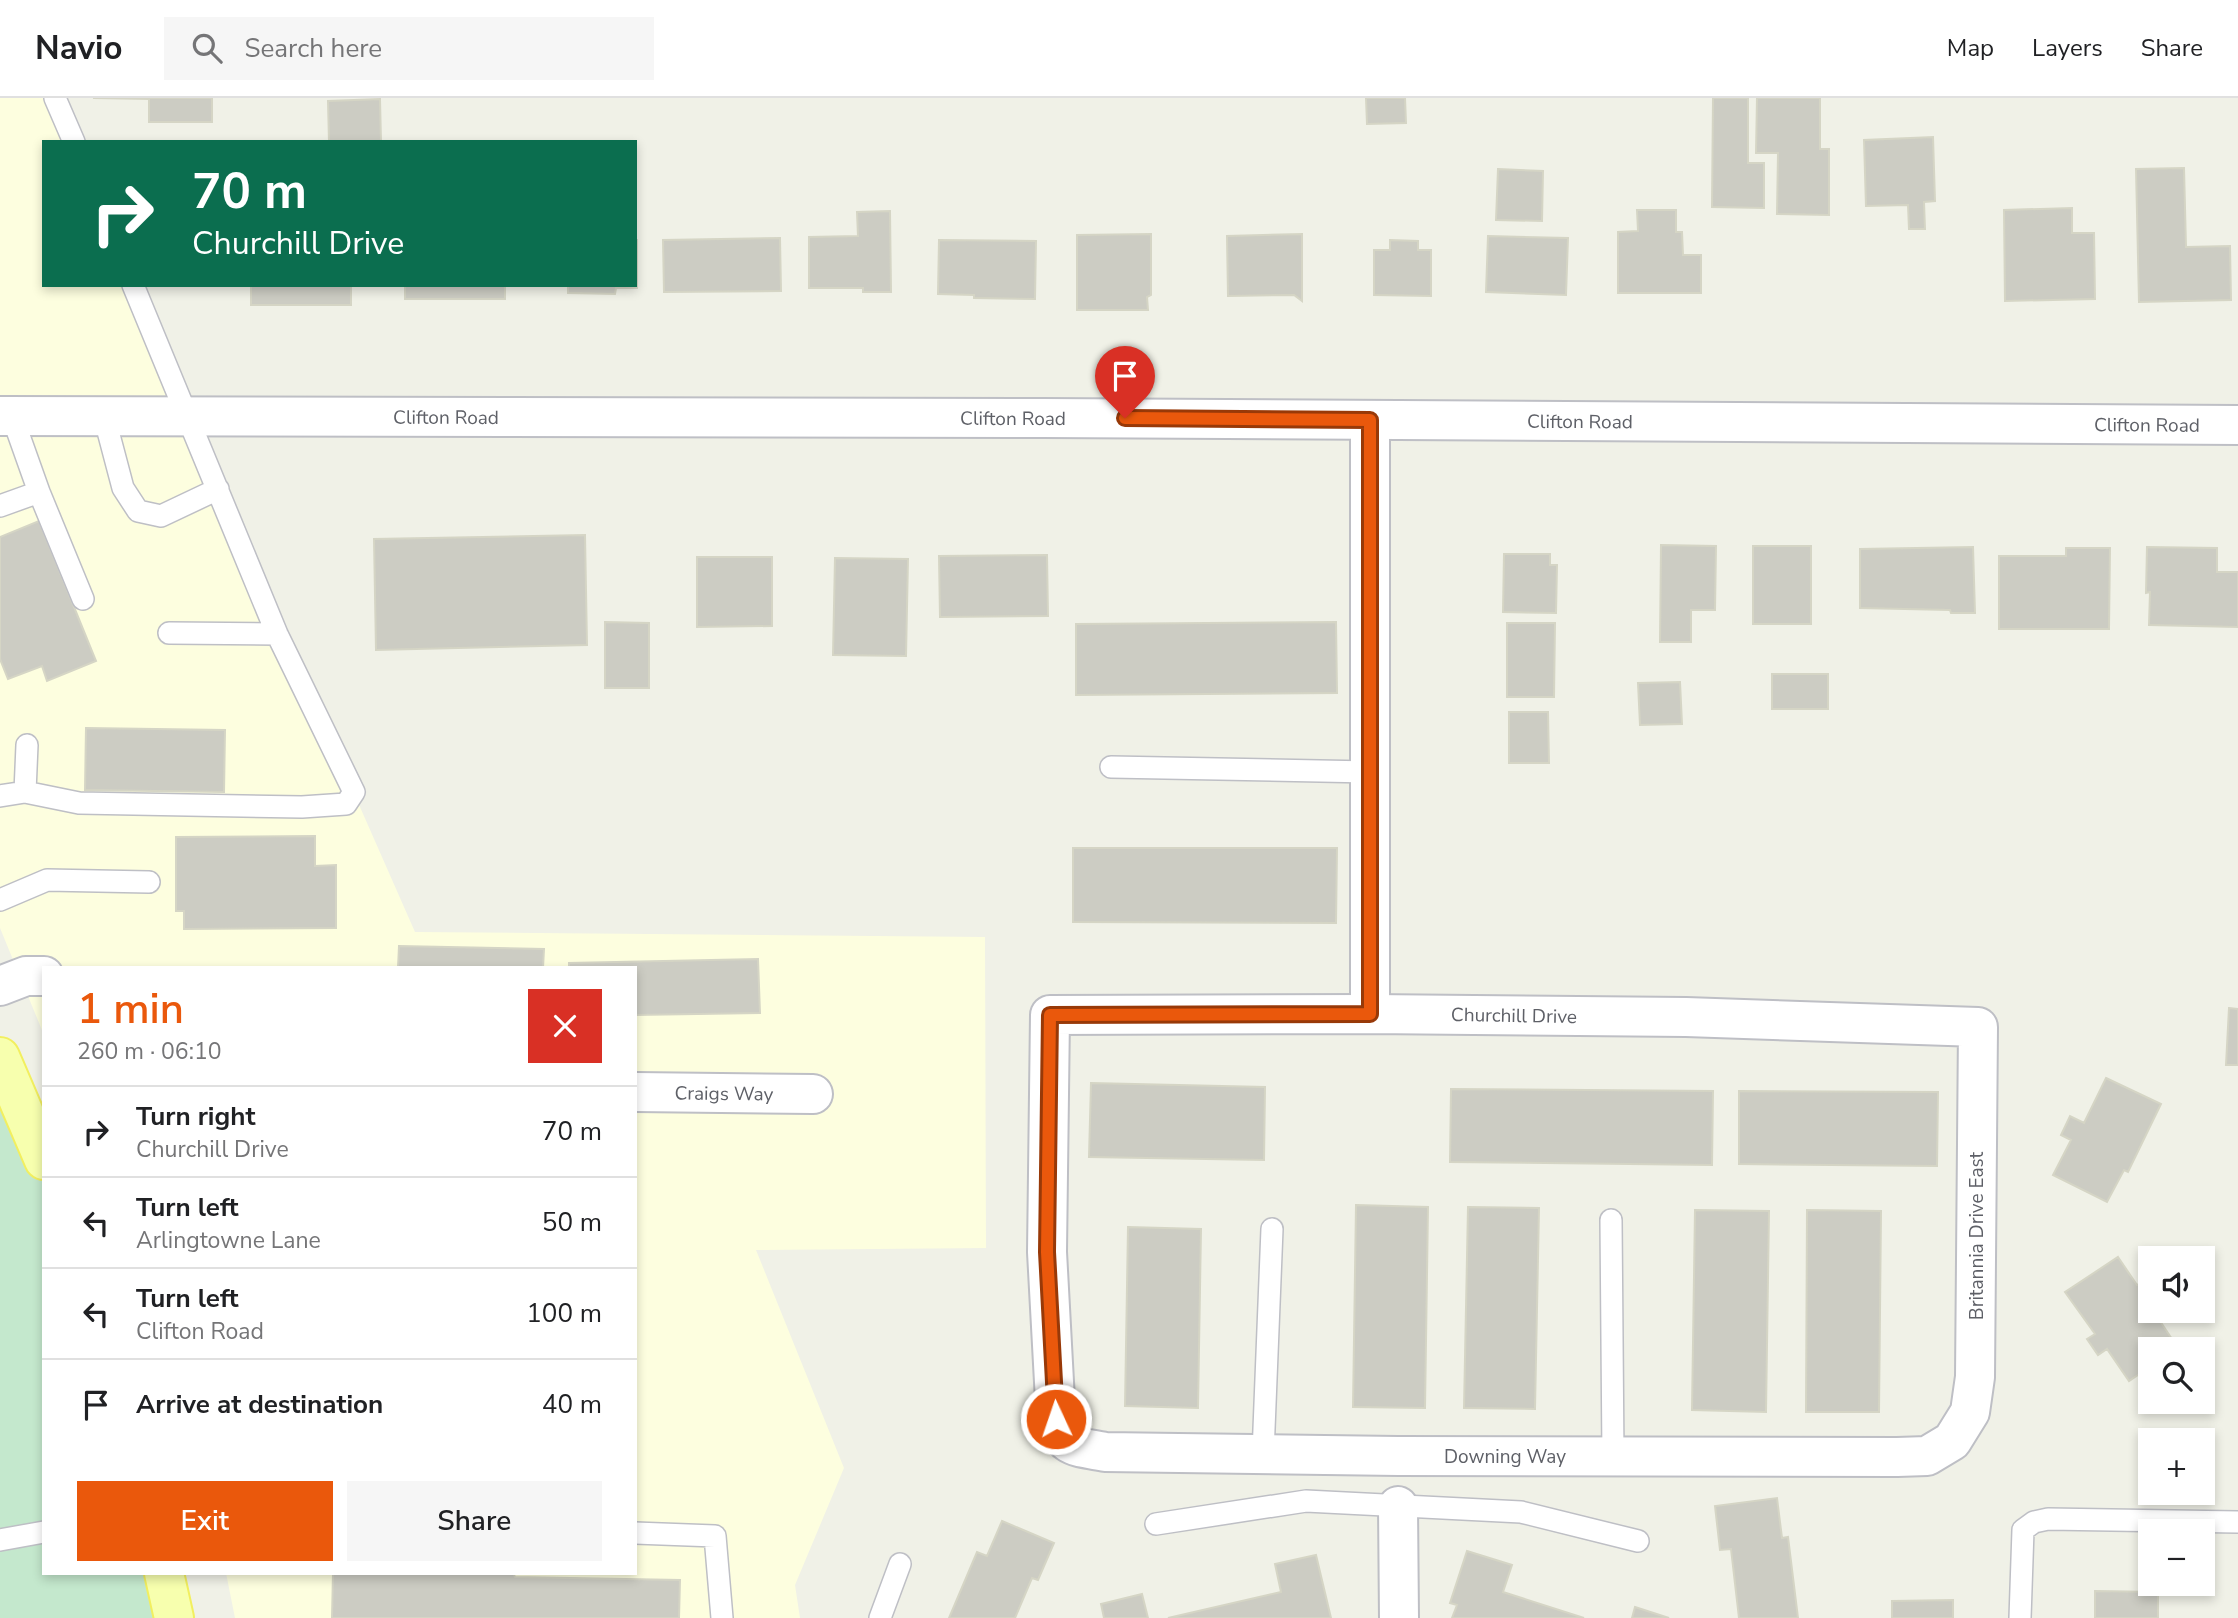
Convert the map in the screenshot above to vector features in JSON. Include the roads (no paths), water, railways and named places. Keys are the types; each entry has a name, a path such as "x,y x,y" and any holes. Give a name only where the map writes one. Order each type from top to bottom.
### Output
{"main road":[{"path":"0,1057 42,1155"},
{"path":"164,1575 174,1618"}],"street":[{"name":"Clifton Road","path":"6,416 2238,425"},
{"path":"1370,420 1370,1014"},
{"path":"0,986 26,976 42,976"},
{"name":"Churchill Drive","path":"1059,1433 1047,1252 1050,1015 1686,1017 1978,1027"},
{"name":"Britannia Drive East","path":"1952,1441 1970,1412 1975,1377 1978,1027"},
{"name":"Craigs Way","path":"637,1092 813,1094"},
{"name":"Downing Way","path":"1059,1433 1069,1444 1105,1452 1263,1454 1927,1456 1952,1441"},
{"path":"1398,1506 1398,1618"}],"lane":[{"path":"55,98 73,140"},
{"path":"0,796 25,792 79,803 302,807 345,804 354,792 277,634 134,287"},
{"path":"6,416 83,599"},
{"path":"104,416 123,488 138,512 161,516 218,489"},
{"path":"0,506 39,492"},
{"path":"169,633 277,634"},
{"path":"25,792 27,744"},
{"path":"1111,767 1370,772"},
{"path":"0,900 47,880 149,882"},
{"path":"1611,1220 1614,1457"},
{"path":"1263,1454 1272,1229"},
{"path":"1156,1524 1306,1501 1521,1513 1638,1541"},
{"path":"2020,1618 2023,1530 2034,1522 2048,1519 2238,1522"},
{"path":"0,1540 42,1532"},
{"path":"637,1533 715,1535 722,1618"},
{"path":"880,1618 900,1564"}]}
